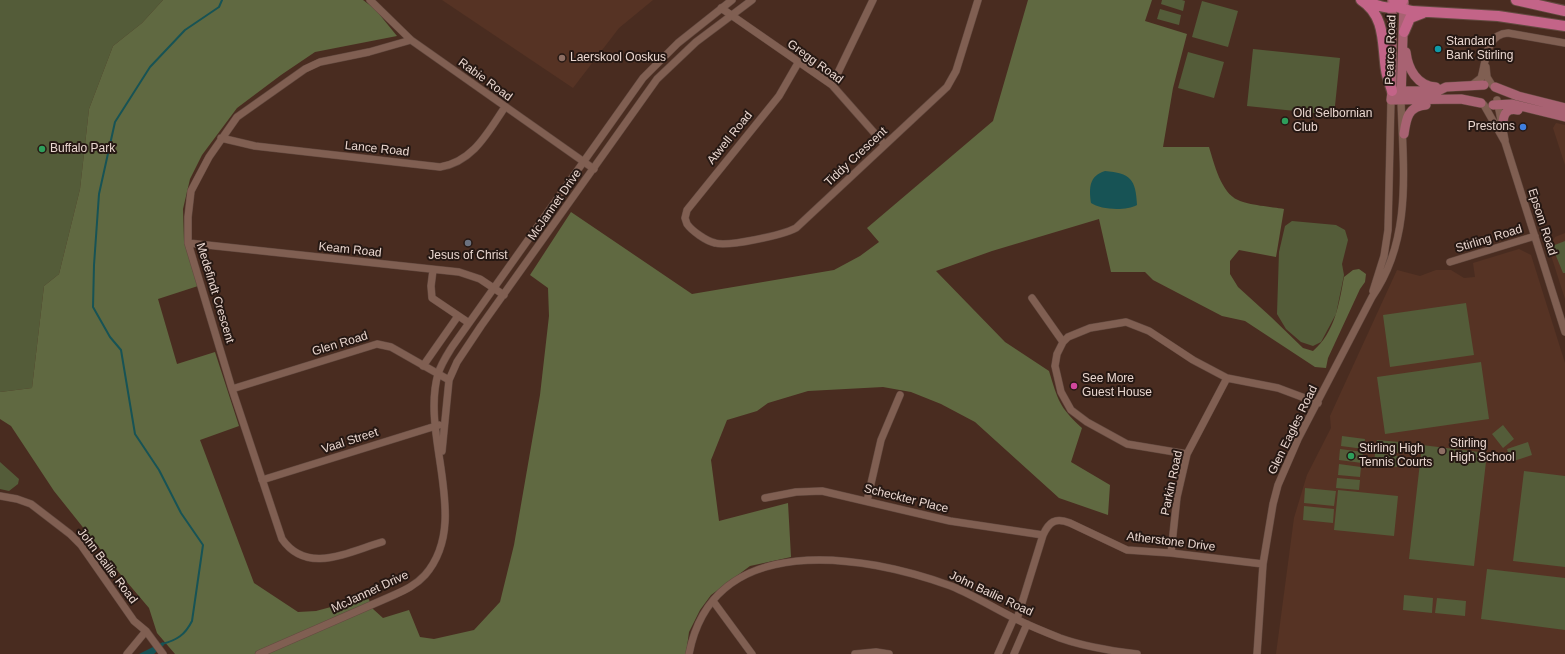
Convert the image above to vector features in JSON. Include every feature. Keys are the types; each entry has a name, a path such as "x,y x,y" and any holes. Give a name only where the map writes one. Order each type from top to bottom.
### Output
{"highway":[{"path":"1361,0 1370,8 1380,23 1384,38 1386,72 1396,95"},
{"path":"1364,0 1379,6 1398,3 1431,12 1498,16 1565,26"},
{"path":"1516,0 1565,11"},
{"path":"1404,35 1410,18 1431,12"}],"main road":[{"name":"Pearce Road","path":"1396,95 1398,3"},
{"name":"Pearce Road","path":"1396,95 1404,35 1398,3"},
{"path":"1404,35 1408,65 1416,77 1426,85 1446,87 1490,86 1518,96 1565,108"},
{"path":"1490,86 1479,89 1477,95 1491,103"},
{"path":"1490,86 1499,94 1491,103"},
{"path":"1396,95 1438,91 1446,87"},
{"path":"1396,95 1512,104 1565,117"},
{"path":"1404,134 1406,119 1411,110 1423,105 1449,104 1461,99"},
{"path":"1503,125 1503,116 1507,110 1533,108"}],"street":[{"name":"Rabie Road","path":"370,0 411,40 594,169"},
{"name":"McJannet Drive","path":"441,461 435,426 438,375 452,346 643,78 678,43 732,0"},
{"name":"McJannet Drive","path":"259,654 394,595 413,586 424,576 440,552 444,536 441,461 449,380 457,362 657,79 696,42 752,0"},
{"path":"832,85 873,0"},
{"name":"Tiddy Crescent","path":"689,227 710,242 724,245 791,231 796,228 947,87 956,71 978,0"},
{"name":"Gregg Road","path":"721,8 798,63 832,85 885,145"},
{"path":"1469,86 1481,78 1491,42 1503,33 1565,43"},
{"name":"Medefindt Crescent","path":"382,542 326,559 315,559 295,553 288,548 277,528 232,389 188,244 188,217 191,191 205,163 221,138 237,118 305,69 320,62 369,52 411,40"},
{"path":"1486,59 1486,74 1490,86"},
{"name":"Atwell Road","path":"689,227 685,218 687,210 779,96 798,63"},
{"name":"Glen Eagles Road","path":"1257,654 1263,564 1273,504 1278,485 1298,439 1389,267 1399,233 1403,203 1404,134 1396,95"},
{"name":"Glen Eagles Road","path":"1372,297 1384,256 1388,230 1396,95"},
{"name":"Epsom Road","path":"1491,103 1503,125 1505,142"},
{"name":"Epsom Road","path":"1491,103 1505,142 1565,332"},
{"name":"Lance Road","path":"221,138 255,146 440,167 448,166 466,158 479,145 505,107"},
{"name":"Stirling Road","path":"1450,262 1535,236"},
{"name":"Keam Road","path":"188,244 470,275 480,278 504,294"},
{"path":"433,270 431,286 432,298 469,323"},
{"path":"1032,298 1063,342"},
{"path":"423,366 458,316"},
{"path":"1187,454 1126,444 1087,422 1071,410 1061,392 1055,366 1057,354 1063,342 1068,337 1090,328 1126,322 1150,331 1193,360 1227,378 1278,388 1318,403"},
{"name":"Glen Road","path":"232,389 377,344 391,347 449,380"},
{"name":"Parkin Road","path":"1171,553 1177,497 1187,454 1227,378"},
{"path":"867,501 881,440 900,395"},
{"name":"Vaal Street","path":"262,480 444,424"},
{"name":"Scheckter Place","path":"765,498 811,490 836,493 950,522 1043,535"},
{"name":"John Bailie Road","path":"0,496 17,499 31,504 70,534 81,546 134,621 146,631 163,654"},
{"name":"Atherstone Drive","path":"1043,535 1048,524 1055,520 1062,520 1127,550 1171,553 1263,564"},
{"path":"998,654 1015,618 1043,535"},
{"name":"John Bailie Road","path":"689,654 697,625 713,601 729,585 740,577 768,565 792,561 838,561 890,568 929,579 965,592 1027,624 1062,638 1105,650 1137,654"},
{"path":"713,601 752,654"},
{"path":"1014,654 1027,624"},
{"path":"127,654 146,631"},
{"path":"855,654 876,652 889,654"}],"shaded area":[{"name":"Laerskool Ooskus","path":"442,0 653,0 619,28 573,88"},
{"path":"1556,123 1565,125 1565,165 1553,128"},
{"path":"1565,233 1565,299 1549,249 1555,237"},
{"name":"Stirling High School","path":"1519,249 1531,255 1565,363 1565,654 1276,654 1294,518 1307,475 1331,428 1330,416 1397,270 1420,276 1436,270 1451,270 1464,278 1475,277 1473,263"}],"green space":[{"path":"0,0 163,0 142,23 113,46 89,109 80,189 59,274 44,286 32,388 0,392"},
{"path":"163,0 363,0 375,9 397,36 315,52 237,108 202,155 190,179 183,209 184,242 198,286 158,299 177,364 215,352 239,426 200,440 254,583 298,612 316,611 342,604 366,593 373,609 383,618 409,610 420,637 434,639 474,630 500,602 514,545 540,395 549,316 548,288 530,275 571,212 692,294 834,270 860,256 879,242 867,228 993,121 1028,0 1152,0 1145,21 1187,34 1173,88 1163,147 1209,147 1219,177 1227,191 1232,196 1238,200 1260,206 1284,209 1276,257 1239,250 1230,261 1230,274 1238,287 1303,348 1313,351 1326,335 1335,317 1344,277 1353,270 1359,269 1366,274 1365,282 1360,289 1328,358 1326,368 1315,367 1245,321 1222,316 1153,280 1145,272 1111,272 1099,219 992,251 936,271 1005,342 1049,371 1060,402 1068,414 1082,428 1071,462 1110,485 1108,515 1059,498 975,422 941,404 911,392 883,387 808,391 768,403 757,411 727,420 711,460 719,521 788,503 791,557 750,566 711,595 700,610 689,632 686,654 175,654 157,633 149,608 54,491 11,426 0,419 0,392 32,388 44,286 59,274 80,189 89,109 113,46 142,23"},
{"path":"1162,0 1185,1 1183,11 1161,4"},
{"path":"1202,1 1238,11 1228,47 1192,37"},
{"path":"1160,9 1181,15 1179,25 1157,19"},
{"path":"1253,49 1340,58 1334,115 1247,106"},
{"path":"1188,52 1224,62 1214,98 1178,88"},
{"path":"1292,221 1336,225 1345,230 1348,240 1342,264 1344,275 1336,314 1321,342 1313,346 1301,342 1286,329 1277,314 1279,252 1285,226"},
{"path":"1565,241 1565,273 1563,273 1552,246"},
{"path":"1466,303 1474,355 1390,367 1383,315"},
{"path":"1481,362 1489,419 1385,434 1377,377"},
{"path":"1503,425 1514,439 1503,448 1492,434"},
{"path":"1342,436 1365,439 1364,449 1341,446"},
{"path":"1377,440 1400,442 1398,453 1375,450"},
{"path":"1528,442 1532,455 1511,462 1507,449"},
{"path":"1422,445 1487,453 1474,566 1409,559"},
{"name":"Stirling High Tennis Courts","path":"1340,449 1363,452 1362,463 1339,460"},
{"path":"1375,453 1398,456 1397,467 1374,464"},
{"path":"0,462 19,479 18,484 9,491 0,489"},
{"path":"1339,464 1361,467 1360,477 1338,475"},
{"path":"1524,471 1565,476 1565,567 1513,561"},
{"path":"1337,478 1360,480 1359,490 1336,488"},
{"path":"1305,488 1336,491 1334,506 1304,503"},
{"path":"1338,490 1398,496 1394,536 1334,530"},
{"path":"1304,506 1334,509 1333,523 1303,520"},
{"path":"1487,569 1565,578 1565,630 1481,619"},
{"path":"1404,595 1433,598 1432,613 1403,610"},
{"path":"1437,598 1466,601 1465,616 1435,613"}],"water":[{"path":"1105,171 1114,172 1130,179 1135,189 1137,205 1127,208 1114,209 1101,207 1091,203 1091,183 1096,176"},
{"path":"163,642 164,645 154,654 139,654"}],"waterway":[{"path":"162,644 172,641 180,636 192,621 203,545 181,513 159,470 135,434 121,350 110,337 93,307 94,265 99,194 115,122 150,67 185,30 219,7 222,0"}],"place":[{"name":"Standard Bank Stirling","path":"1438,49"},
{"name":"Laerskool Ooskus","path":"562,58"},
{"name":"Old Selbornian Club","path":"1285,121"},
{"name":"Prestons","path":"1523,127"},
{"name":"Buffalo Park","path":"42,149"},
{"name":"Jesus of Christ","path":"468,243"},
{"name":"See More Guest House","path":"1074,386"},
{"name":"Stirling High School","path":"1442,451"},
{"name":"Stirling High Tennis Courts","path":"1351,456"}]}
